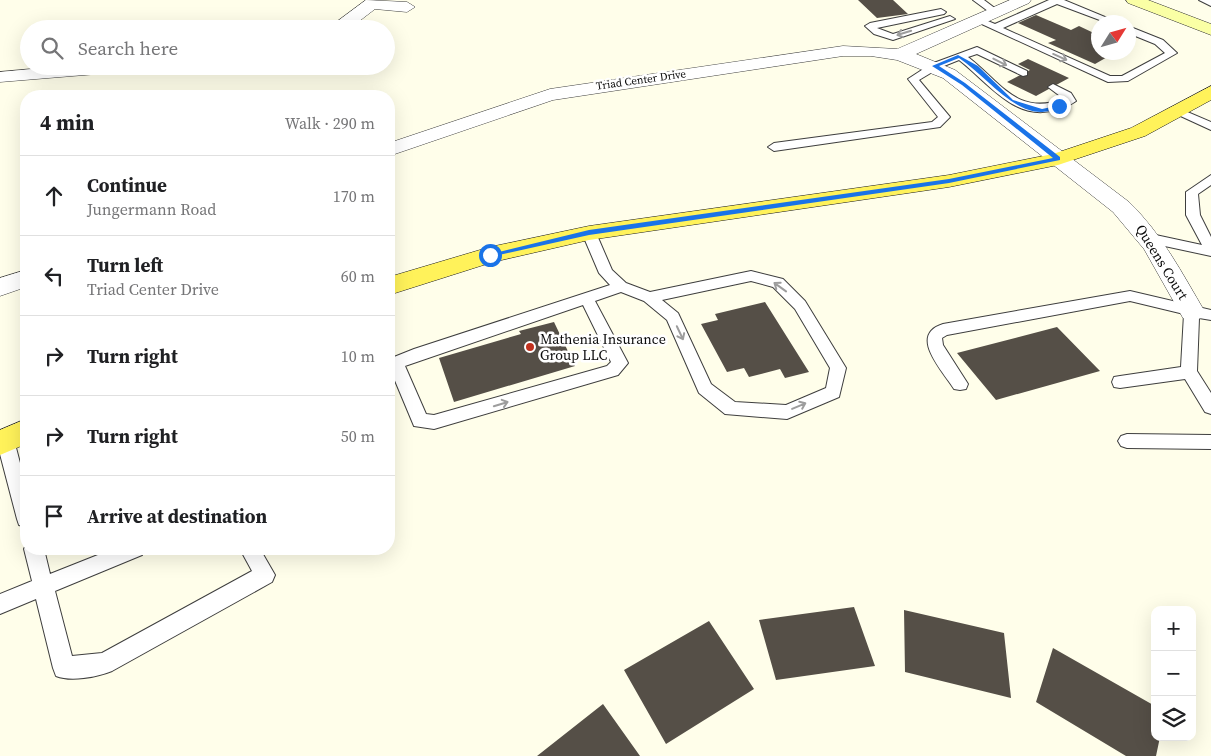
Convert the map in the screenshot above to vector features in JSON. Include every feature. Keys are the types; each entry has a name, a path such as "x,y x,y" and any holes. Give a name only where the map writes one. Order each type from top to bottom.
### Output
{"main road":[{"path":"1134,0 1211,30"},
{"path":"395,284 490,255 589,233 949,181 1058,159 1138,132 1211,92"}],"street":[{"name":"Triad Center Drive","path":"901,54 956,23 995,20 1023,0"},
{"path":"351,20 375,2 407,7"},
{"name":"Triad Center Drive","path":"395,148 522,103 582,89 843,51 864,50 901,54 935,66 964,84 1058,159"},
{"path":"0,77 24,75"},
{"name":"Queens Court","path":"1058,159 1136,220 1202,313"},
{"path":"0,287 20,280"}],"lane":[{"path":"978,0 995,20 1015,37 1108,79 1124,80 1172,53 1159,42 1136,32"},
{"path":"995,20 1057,0 1094,15"},
{"path":"1204,0 1211,3"},
{"path":"937,9 956,23 893,37 873,30 870,26 937,9"},
{"path":"774,147 936,125 944,117 913,79 935,66 977,50 1024,74"},
{"path":"960,56 976,67 1011,101 1022,106 1042,111 1070,101 1067,95 1052,87"},
{"path":"1178,111 1211,126"},
{"path":"1211,179 1192,192 1189,207 1195,223 1211,249"},
{"path":"589,233 606,273 621,287 649,297 673,317 705,388 730,409 786,412 832,392 838,368 800,305 778,283 751,276 649,297"},
{"path":"1151,239 1211,249"},
{"path":"395,363 586,297 621,287"},
{"path":"960,384 935,346 934,336 943,330 1130,296 1202,313 1189,372 1211,407"},
{"path":"395,370 420,421 434,422 454,418 612,371 620,364 586,297"},
{"path":"1120,382 1189,372"},
{"path":"11,438 20,487"},
{"path":"1127,441 1211,442"},
{"path":"36,555 64,668 104,663 265,575 253,555"},
{"path":"0,604 121,555"}],"building":[{"path":"858,0 893,0 908,14 877,18"},
{"path":"1036,15 1071,30 1079,26 1091,32 1091,60 1102,60 1095,64 1048,43 1056,40 1018,23"},
{"path":"1028,59 1069,78 1036,96 1007,82 1030,70 1018,64"},
{"path":"765,302 809,372 785,378 780,369 749,377 744,368 727,372 701,324 718,320 715,314"},
{"path":"554,322 575,366 454,402 439,358 521,334 519,331"},
{"path":"1057,327 1100,371 996,400 957,353"},
{"path":"854,607 875,666 776,680 759,620"},
{"path":"904,610 1004,633 1011,698 905,672"},
{"path":"709,621 754,689 666,744 624,670"},
{"path":"1053,648 1151,704 1151,741 1159,741 1156,756 1126,756 1036,702"},
{"path":"603,704 640,756 537,756"}],"place":[{"name":"Mathenia Insurance Group LLC","path":"530,347"}],"route":[{"path":"490,255 589,233 949,181 1058,159 964,84 935,66 960,56 976,67 1011,101 1042,111 1059,106"}]}
